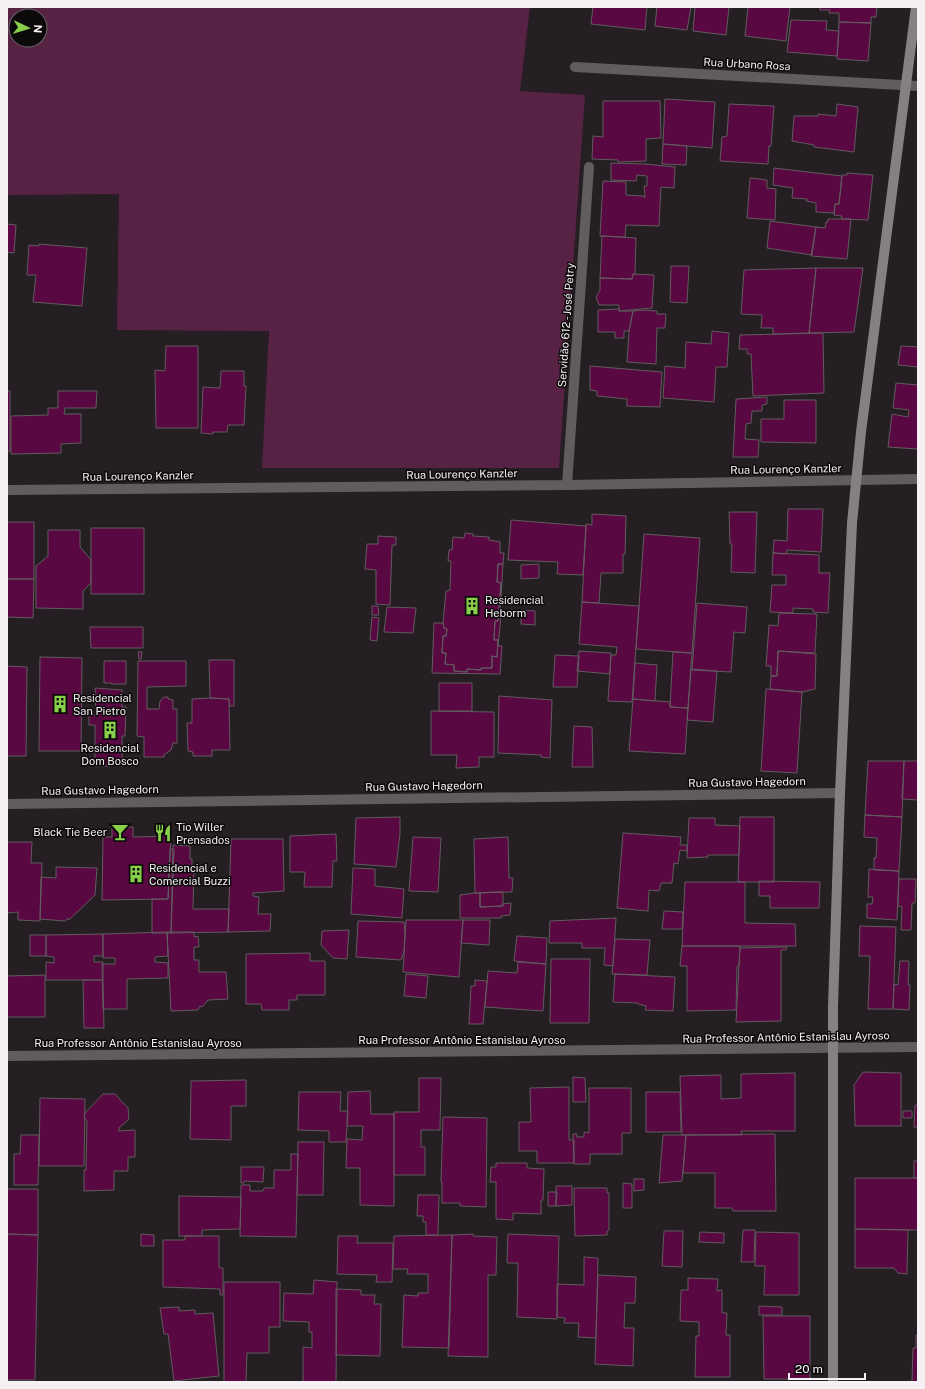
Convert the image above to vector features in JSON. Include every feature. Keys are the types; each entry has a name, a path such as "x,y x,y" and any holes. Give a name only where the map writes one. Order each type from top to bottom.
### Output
{"main road":[{"path":"833,1382 832,1049 840,793 852,523 856,480 916,7"}],"street":[{"name":"Rua Urbano Rosa","path":"575,67 918,86"},
{"name":"Servidão 612 - José Petry","path":"567,485 589,167"},
{"name":"Rua Lourenço Kanzler","path":"7,490 567,485 918,479"},
{"name":"Rua Gustavo Hagedorn","path":"7,804 840,793"},
{"name":"Rua Professor Antônio Estanislau Ayroso","path":"7,1056 918,1047"}],"shaded area":[{"path":"7,7 530,7 520,91 585,95 559,468 262,468 269,331 117,330 119,194 7,195"}],"building":[{"path":"593,7 647,7 645,30 591,24"},
{"path":"657,7 691,7 687,30 655,26"},
{"path":"695,7 729,7 726,35 693,31"},
{"path":"748,7 790,7 786,41 745,36"},
{"path":"820,7 877,7 876,17 871,17 871,23 839,22 839,13 829,13 830,10 820,10"},
{"path":"791,20 827,21 826,30 839,31 837,56 787,52"},
{"path":"839,22 871,23 868,61 837,59"},
{"path":"665,99 715,102 712,148 663,144"},
{"path":"603,101 660,101 661,138 646,139 646,161 618,162 618,160 592,159 593,136 603,137"},
{"path":"729,104 774,106 768,164 720,161 722,137 727,136"},
{"path":"837,104 858,107 854,152 814,147 814,145 792,141 794,116 818,116 818,114 836,116"},
{"path":"663,144 687,146 686,165 662,164"},
{"path":"611,163 675,167 674,188 661,187 659,226 626,225 625,237 600,236 603,181 626,182 626,195 643,197 645,197 644,186 647,186 647,176 637,175 636,181 611,180"},
{"path":"774,168 842,176 839,204 835,204 834,213 816,212 816,203 806,201 807,199 792,198 793,188 773,185"},
{"path":"847,173 873,175 868,220 841,219 842,216 834,215 835,204 839,204 842,175 847,175"},
{"path":"750,178 767,180 767,188 776,189 775,220 747,218"},
{"path":"828,219 851,219 847,259 811,256 816,227 825,228"},
{"path":"770,221 816,227 812,255 767,248"},
{"path":"7,224 16,225 14,253 7,252"},
{"path":"602,236 636,238 635,274 633,274 632,279 600,278"},
{"path":"39,244 87,248 82,306 33,302 36,275 27,275 29,245 39,246"},
{"path":"671,266 689,266 687,303 670,302"},
{"path":"816,268 809,333 773,334 773,328 761,328 762,315 741,314 744,270"},
{"path":"816,268 863,268 854,332 809,333"},
{"path":"633,274 654,275 652,308 619,311 619,305 599,305 596,297 600,290 600,278 632,279"},
{"path":"619,309 619,311 633,311 629,331 624,331 624,338 615,338 615,332 598,332 598,310"},
{"path":"633,311 657,311 657,314 666,314 665,328 657,328 656,364 627,362 629,331"},
{"path":"712,331 729,333 727,367 716,367 714,402 663,398 665,366 685,368 686,342 711,344"},
{"path":"823,333 824,393 753,396 751,354 747,354 747,349 739,349 740,335"},
{"path":"166,346 198,346 198,428 156,428 155,370 165,371"},
{"path":"901,346 918,347 918,367 898,365"},
{"path":"590,366 662,372 660,407 627,406 627,399 597,396 597,391 590,390"},
{"path":"221,371 244,371 244,386 246,386 244,425 228,425 227,432 213,432 213,434 201,433 203,387 220,388"},
{"path":"896,383 918,385 918,449 888,447 892,414 908,417 909,410 893,408"},
{"path":"7,391 10,391 10,451 7,451"},
{"path":"58,391 97,391 96,408 65,408 64,414 81,414 81,443 61,444 61,453 11,454 11,416 48,415 48,408 58,408"},
{"path":"767,397 767,404 762,405 762,411 752,411 751,423 746,424 745,439 759,440 758,457 733,457 736,399"},
{"path":"784,400 816,400 816,443 761,442 761,419 784,419"},
{"path":"788,509 823,509 821,552 787,550 786,554 773,553 774,540 787,541"},
{"path":"729,512 757,512 755,573 731,572 732,544 730,544"},
{"path":"592,514 626,516 623,573 601,573 599,603 582,602 586,524 592,525"},
{"path":"511,520 586,526 583,575 557,574 558,562 508,560"},
{"path":"7,522 34,522 34,579 7,579"},
{"path":"91,528 144,528 144,594 91,594"},
{"path":"48,530 80,530 80,547 91,560 91,583 83,591 83,609 36,608 36,566 48,556"},
{"name":"Residencial Heborm","path":"465,533 473,534 473,536 489,537 489,540 500,542 500,553 504,553 503,564 498,564 497,582 501,583 498,621 495,621 494,640 498,640 497,657 492,656 492,668 481,668 481,670 467,669 467,672 454,671 454,665 445,664 446,653 442,653 443,636 446,636 447,629 444,628 443,623 446,591 450,590 451,561 448,561 449,550 452,550 453,537 464,538"},
{"path":"644,534 700,538 692,653 636,649"},
{"path":"378,536 396,537 396,545 392,545 390,605 376,604 376,570 365,569 367,544 378,544"},
{"path":"773,553 819,555 819,573 830,573 828,613 813,612 813,609 793,608 793,613 770,612 772,585 786,585 786,575 772,575"},
{"path":"498,564 503,564 498,646 502,646 500,674 432,673 434,623 443,623 444,628 447,629 446,636 443,636 442,653 446,653 445,664 454,665 454,671 467,672 467,669 481,670 481,668 492,668 492,656 497,657 498,640 494,640 495,621 498,621 501,583 497,582"},
{"path":"539,564 539,578 521,579 521,565"},
{"path":"7,579 34,579 33,618 7,617"},
{"path":"582,602 639,606 632,702 608,701 611,655 616,655 617,647 579,644"},
{"path":"697,603 747,607 745,633 734,632 731,672 692,670"},
{"path":"372,606 378,606 379,615 372,615"},
{"path":"387,607 416,608 413,633 384,632"},
{"path":"521,610 535,611 535,625 521,624"},
{"path":"779,613 817,614 815,653 778,651 777,676 771,676 771,666 766,666 769,625 778,626"},
{"path":"372,617 379,618 377,641 370,640"},
{"path":"90,627 143,627 143,648 91,648"},
{"path":"579,651 611,653 610,674 577,671"},
{"path":"778,651 816,654 815,689 802,692 770,689 771,676 777,676"},
{"path":"138,652 142,652 141,659 139,659"},
{"path":"673,652 692,653 688,708 670,707"},
{"path":"555,655 579,656 577,687 553,687"},
{"name":"Residencial San Pietro","path":"40,657 82,658 81,751 39,751"},
{"path":"209,660 234,660 234,706 230,706 229,699 210,698"},
{"path":"104,661 126,661 126,684 104,683"},
{"path":"138,661 186,661 186,686 147,687 147,709 159,709 160,701 164,697 168,697 168,699 173,700 173,709 177,709 177,743 173,743 171,750 164,755 164,757 144,757 144,737 137,736"},
{"path":"635,663 657,665 655,701 633,699"},
{"path":"7,666 27,667 26,756 7,756"},
{"path":"691,669 717,671 713,722 687,720"},
{"path":"439,683 472,683 472,711 439,711"},
{"name":"Residencial Dom Bosco","path":"95,688 122,690 122,707 126,707 125,736 122,736 122,764 95,766 95,725 89,725 89,715 96,715"},
{"path":"766,689 802,692 797,773 761,771"},
{"path":"499,696 552,700 550,758 541,757 541,755 498,753"},
{"path":"192,699 229,699 230,750 212,750 212,756 193,756 193,752 188,751 187,723 192,723"},
{"path":"633,699 670,702 670,707 688,708 685,754 629,751"},
{"path":"431,711 494,712 494,757 479,757 479,767 456,768 457,755 431,755"},
{"path":"574,726 592,727 593,767 572,767"},
{"path":"868,761 904,761 902,817 865,815"},
{"path":"904,761 918,761 918,800 902,799"},
{"path":"865,815 902,817 899,871 874,870 877,838 864,837"},
{"path":"400,817 400,834 396,867 354,864 356,818"},
{"path":"740,817 774,817 774,882 738,882"},
{"path":"689,818 715,818 715,825 740,826 739,855 708,855 708,857 687,858"},
{"name":"Residencial e Comercial Buzzi","path":"133,827 133,837 171,836 168,899 102,900 103,837 112,837 112,828"},
{"path":"623,833 681,837 680,845 687,845 687,851 680,850 678,864 674,863 672,883 661,883 659,891 649,890 648,911 617,908"},
{"path":"336,834 337,861 333,861 332,887 304,887 305,872 290,872 290,836"},
{"path":"413,837 441,838 438,892 409,891"},
{"path":"508,837 509,878 513,878 512,892 475,893 474,839"},
{"path":"231,839 283,839 284,891 253,893 253,896 259,897 258,914 271,914 270,931 228,932"},
{"path":"7,842 32,842 31,863 42,863 40,921 18,920 18,912 7,913"},
{"path":"173,845 190,846 190,859 192,859 192,868 194,868 193,909 229,909 228,932 171,933"},
{"path":"170,849 174,849 171,933 152,933 152,899 168,899"},
{"path":"56,867 97,868 95,895 69,920 68,918 65,921 40,919 41,877 56,878"},
{"path":"353,868 375,869 375,886 404,889 402,918 351,914"},
{"path":"869,869 899,871 897,920 867,918 867,904 872,904 873,897 868,897"},
{"path":"899,879 916,879 915,903 912,903 911,930 901,930 902,907 898,906"},
{"path":"759,881 820,882 819,908 770,908 770,896 759,896"},
{"path":"685,882 745,882 745,923 795,924 796,946 682,946"},
{"path":"503,892 503,906 480,907 480,893"},
{"path":"480,893 480,907 503,906 502,904 511,903 510,915 501,916 501,918 460,918 460,895"},
{"path":"664,911 683,912 682,929 662,929"},
{"path":"616,918 613,966 604,965 605,948 582,948 582,943 549,943 550,921"},
{"path":"406,920 463,920 459,977 403,972"},
{"path":"463,920 490,920 489,945 461,943"},
{"path":"358,921 404,922 404,951 401,960 356,957"},
{"path":"860,926 896,927 893,1009 868,1009 870,956 859,956"},
{"path":"349,930 347,959 333,958 321,945 322,931"},
{"path":"167,932 194,932 194,937 198,936 199,947 194,947 194,960 199,960 199,972 226,972 228,999 208,1000 202,1007 200,1006 198,1010 171,1011"},
{"path":"167,932 168,956 155,957 155,962 168,963 168,978 127,979 127,1009 103,1009 102,964 115,964 115,958 103,958 103,934"},
{"path":"103,934 103,956 94,956 94,962 103,962 103,980 46,980 46,962 54,963 54,957 46,956 46,935"},
{"path":"30,935 46,935 46,956 30,956"},
{"path":"517,936 547,938 546,964 514,961"},
{"path":"615,939 650,940 647,975 612,974"},
{"path":"682,946 740,946 739,966 737,966 736,1010 687,1011 687,966 680,966"},
{"path":"787,947 786,950 781,950 781,1021 736,1022 740,948"},
{"path":"310,953 310,961 325,961 325,995 297,995 297,1000 289,1000 289,1010 262,1010 261,1004 246,1004 246,954"},
{"path":"551,959 590,959 589,1023 550,1023"},
{"path":"900,961 909,961 909,1010 893,1009 894,984 898,985"},
{"path":"518,962 546,964 543,1011 485,1007 488,971 517,973"},
{"path":"406,974 428,976 426,998 404,996"},
{"path":"615,974 675,977 673,1011 645,1010 646,1006 638,1003 613,1002"},
{"path":"45,975 45,1017 7,1017 7,976"},
{"path":"83,980 103,980 104,1028 84,1028"},
{"path":"475,980 487,981 483,1024 469,1024 471,986 475,986"},
{"path":"863,1072 901,1073 901,1126 855,1126 854,1085"},
{"path":"795,1073 795,1131 741,1131 742,1135 682,1135 680,1076 721,1075 721,1099 741,1098 741,1074"},
{"path":"573,1077 585,1078 586,1102 573,1102"},
{"path":"419,1078 441,1078 440,1130 421,1130 421,1147 425,1147 425,1175 394,1175 394,1112 419,1112"},
{"path":"246,1080 246,1106 231,1106 231,1140 190,1139 191,1081"},
{"path":"569,1087 569,1140 574,1140 574,1163 537,1163 537,1151 519,1151 519,1122 531,1122 530,1088"},
{"path":"589,1088 631,1088 631,1133 622,1133 622,1154 590,1154 590,1164 574,1164 573,1134 577,1134 577,1137 584,1137 584,1132 589,1133"},
{"path":"370,1091 371,1114 394,1114 394,1206 360,1205 360,1168 346,1168 347,1139 362,1140 363,1126 347,1126 348,1092"},
{"path":"299,1092 341,1092 340,1111 348,1111 346,1142 329,1142 329,1131 298,1130"},
{"path":"646,1092 680,1092 681,1132 646,1132"},
{"path":"103,1094 115,1094 128,1108 129,1119 119,1128 119,1131 135,1130 135,1157 128,1157 128,1171 114,1171 114,1190 84,1191 87,1121 84,1114"},
{"path":"40,1098 85,1099 84,1166 39,1166"},
{"path":"915,1105 918,1105 918,1127 914,1127"},
{"path":"903,1111 912,1111 912,1118 903,1118"},
{"path":"443,1117 487,1118 486,1207 460,1206 460,1203 442,1203 441,1182"},
{"path":"775,1134 776,1211 733,1211 732,1208 715,1208 715,1173 683,1173 686,1135"},
{"path":"21,1135 39,1135 38,1185 14,1185 14,1154 20,1154"},
{"path":"663,1135 686,1135 682,1181 659,1183"},
{"path":"298,1142 324,1142 323,1195 297,1195"},
{"path":"291,1154 298,1154 296,1237 240,1236 241,1185 250,1185 250,1191 263,1191 264,1188 274,1188 274,1170 291,1170"},
{"path":"914,1161 918,1161 918,1178 914,1178"},
{"path":"496,1163 527,1163 527,1168 544,1169 541,1214 513,1213 513,1220 496,1219 496,1182 490,1182 491,1167 496,1167"},
{"path":"241,1167 264,1167 263,1182 244,1181 244,1183 241,1183"},
{"path":"855,1178 918,1178 918,1230 855,1229"},
{"path":"634,1179 644,1179 644,1190 634,1191"},
{"path":"623,1183 632,1184 632,1208 623,1208"},
{"path":"556,1186 572,1186 572,1205 556,1206"},
{"path":"574,1188 607,1188 607,1193 609,1193 609,1230 607,1231 607,1235 575,1236"},
{"path":"7,1189 38,1189 38,1235 7,1234"},
{"path":"548,1192 557,1192 556,1206 548,1206"},
{"path":"418,1195 439,1195 438,1235 426,1235 426,1222 423,1222 423,1216 417,1216"},
{"path":"179,1196 241,1197 240,1229 202,1230 202,1236 179,1236"},
{"path":"855,1229 908,1230 907,1274 898,1273 894,1268 855,1268"},
{"path":"743,1230 755,1230 754,1262 741,1262"},
{"path":"664,1231 683,1231 682,1267 662,1266"},
{"path":"700,1232 724,1233 724,1243 699,1242"},
{"path":"756,1232 799,1233 799,1295 764,1295 765,1266 755,1266"},
{"path":"7,1234 38,1235 35,1380 7,1380"},
{"path":"141,1234 154,1235 154,1246 141,1246"},
{"path":"473,1234 473,1236 497,1237 496,1275 488,1275 488,1357 448,1356 452,1235"},
{"path":"508,1234 559,1236 557,1319 517,1317 518,1263 507,1263"},
{"path":"452,1235 449,1348 402,1347 404,1295 418,1296 418,1293 428,1293 428,1274 407,1274 408,1269 393,1269 394,1236"},
{"path":"185,1236 219,1236 219,1268 223,1268 223,1295 220,1295 220,1289 163,1287 163,1240 185,1240"},
{"path":"338,1236 358,1236 357,1243 393,1243 392,1282 376,1282 377,1275 337,1274"},
{"path":"584,1257 598,1258 596,1338 578,1337 579,1323 564,1323 565,1318 557,1317 557,1284 584,1285"},
{"path":"598,1275 636,1277 635,1303 625,1303 624,1328 634,1328 633,1366 595,1364"},
{"path":"688,1278 718,1279 717,1291 722,1290 722,1313 727,1313 726,1335 730,1335 730,1377 695,1377 696,1336 699,1336 699,1322 680,1321 681,1290 688,1290"},
{"path":"314,1280 337,1282 336,1382 303,1382 303,1347 312,1348 312,1332 309,1332 309,1322 283,1321 284,1293 313,1294"},
{"path":"224,1282 280,1282 280,1327 269,1327 269,1353 247,1353 246,1382 224,1382"},
{"path":"336,1289 361,1290 361,1295 375,1295 374,1304 381,1304 380,1356 336,1355"},
{"path":"759,1306 782,1307 782,1315 759,1315"},
{"path":"179,1307 179,1311 195,1310 195,1314 213,1313 219,1376 174,1381 168,1334 164,1334 160,1308"},
{"path":"763,1316 810,1316 810,1379 764,1379"},
{"path":"916,1335 918,1335 918,1382 912,1382 913,1348 916,1348"}],"place":[{"name":"Residencial Heborm","path":"472,606"},
{"name":"Residencial San Pietro","path":"60,704"},
{"name":"Residencial Dom Bosco","path":"110,730"},
{"name":"Black Tie Beer","path":"120,832"},
{"name":"Tio Willer Prensados","path":"163,833"},
{"name":"Residencial e Comercial Buzzi","path":"136,874"}]}
